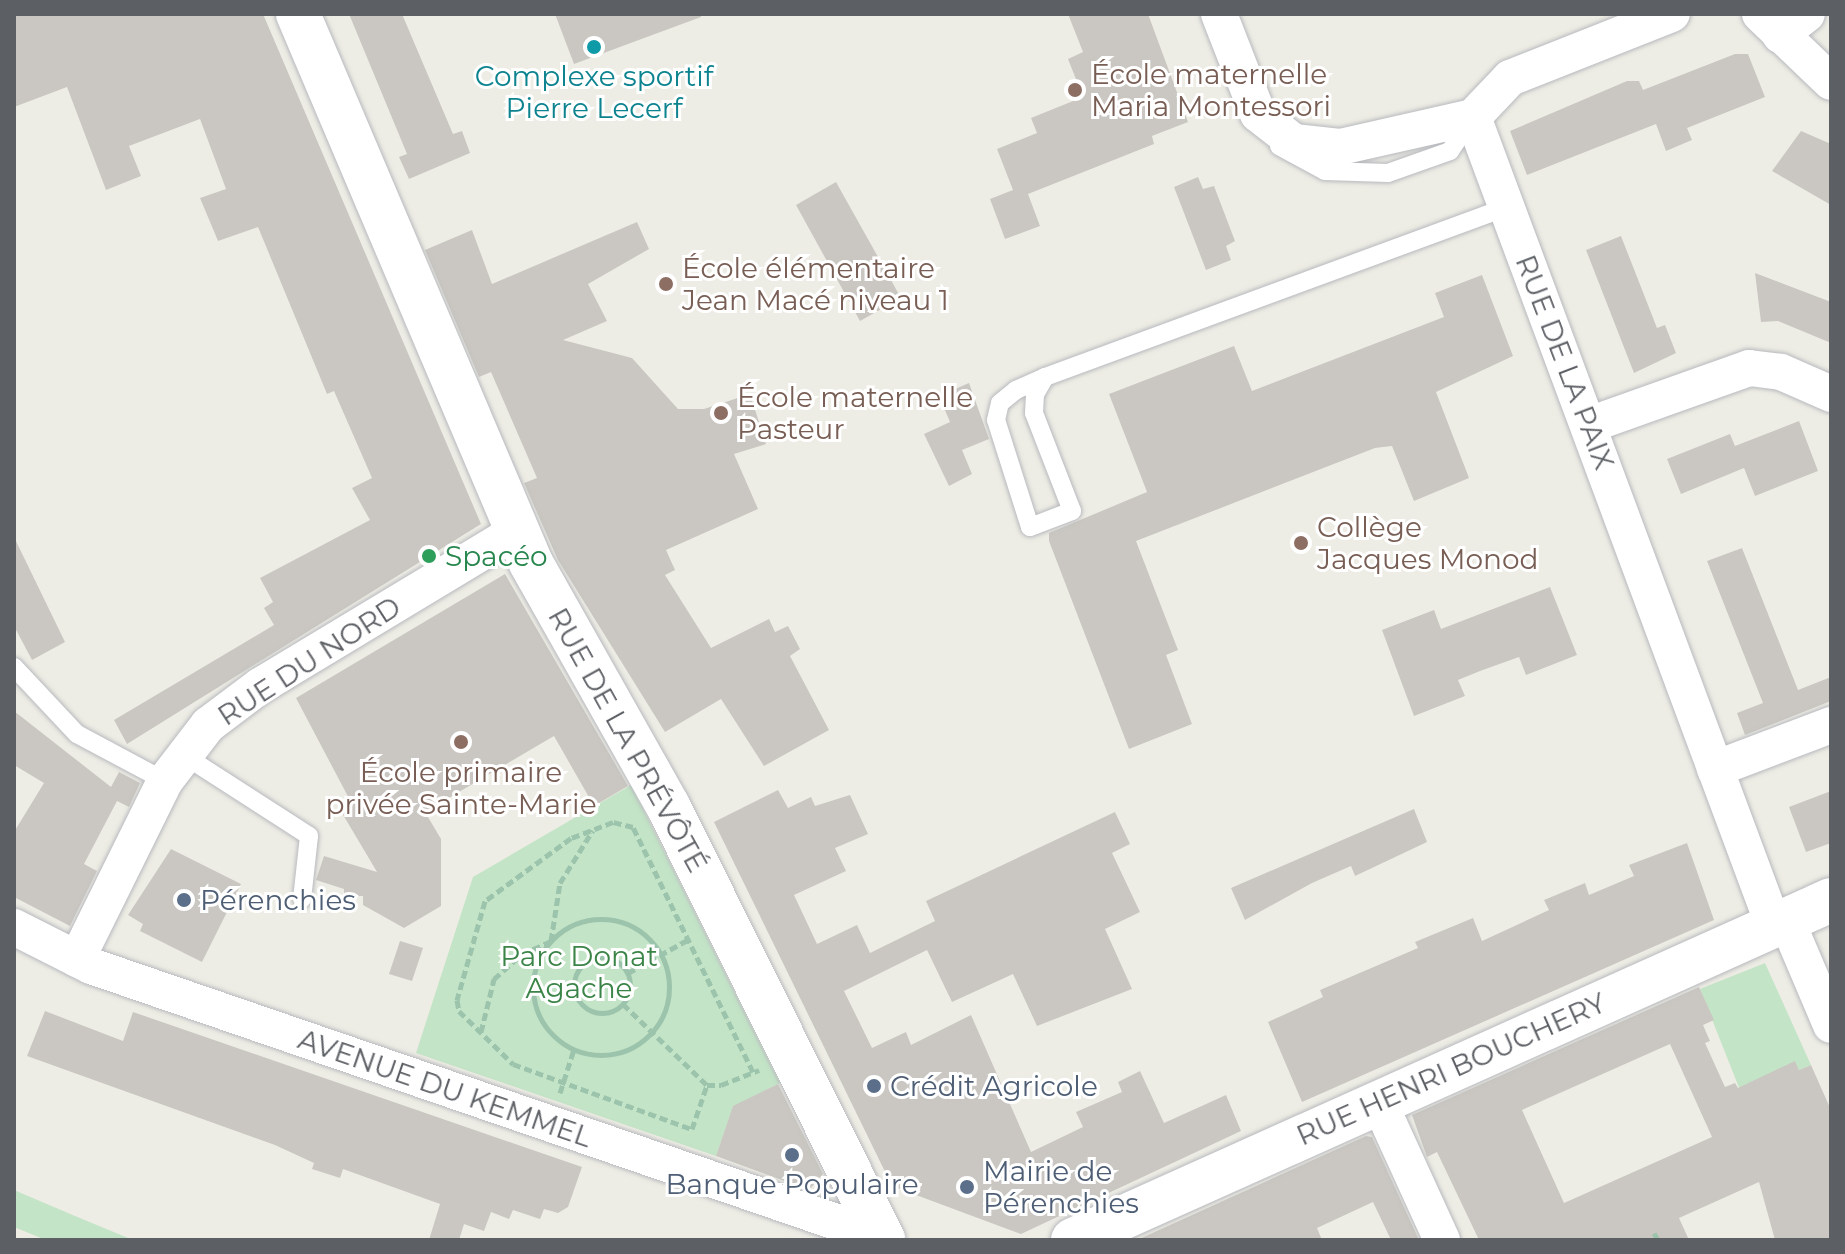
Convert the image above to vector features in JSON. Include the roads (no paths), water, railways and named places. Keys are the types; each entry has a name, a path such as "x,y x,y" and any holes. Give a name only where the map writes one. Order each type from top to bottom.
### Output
{"street":[{"name":"RUE DE LA PRÉVÔTÉ","path":"298,14 517,531 725,919 881,1239"},
{"path":"1219,14 1258,114 1285,138 1327,148 1473,117 1510,78 1672,14"},
{"path":"1782,21 1831,82"},
{"name":"RUE DE LA PAIX","path":"1473,117 1715,769 1779,922 1831,1025"},
{"path":"1589,425 1749,368 1781,372 1831,394"},
{"name":"RUE DU NORD","path":"77,959 174,767 219,715 260,686 517,531"},
{"path":"1715,769 1831,725"},
{"name":"RUE HENRI BOUCHERY","path":"1073,1240 1831,900"},
{"name":"AVENUE DU KEMMEL","path":"14,927 77,959 881,1239"},
{"path":"1379,1102 1442,1240"}],"lane":[{"path":"1045,377 1035,394 1034,413 1072,511 1030,527 996,420 1000,403 1045,377 1506,207"},
{"path":"14,667 77,734 174,767 309,836 302,899"}],"place":[{"name":"Complexe sportif Pierre Lecerf","path":"594,47"},
{"name":"École maternelle Maria Montessori","path":"1075,90"},
{"name":"École élémentaire Jean Macé niveau 1","path":"666,284"},
{"name":"École maternelle Pasteur","path":"721,413"},
{"name":"Collège Jacques Monod","path":"1301,543"},
{"name":"Spacéo","path":"429,556"},
{"name":"École primaire privée Sainte-Marie","path":"461,742"},
{"name":"Pérenchies","path":"184,900"},
{"name":"Crédit Agricole","path":"874,1086"},
{"name":"Banque Populaire","path":"792,1155"},
{"name":"Mairie de Pérenchies","path":"967,1187"}],"park label":[{"name":"Parc Donat Agache","path":"579,972"}]}
